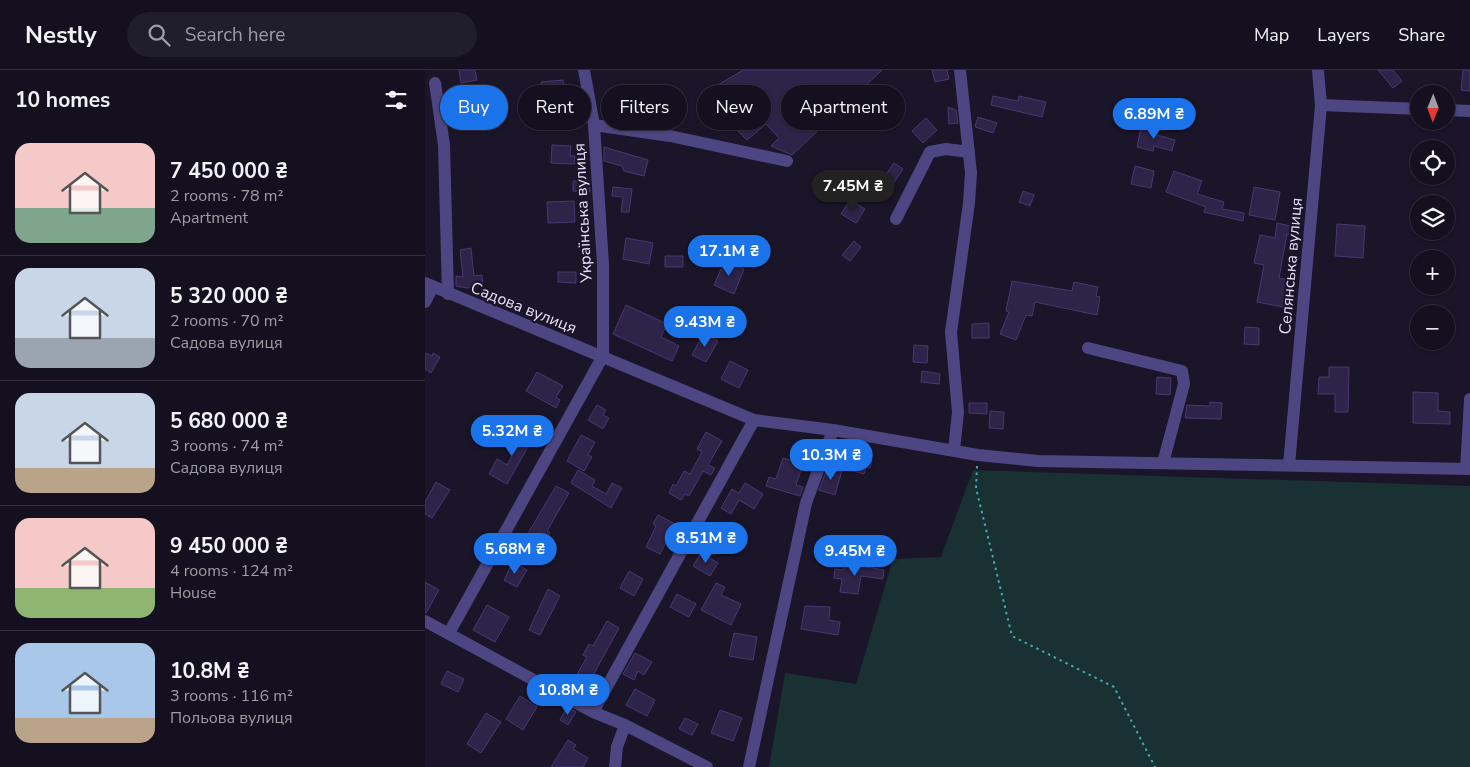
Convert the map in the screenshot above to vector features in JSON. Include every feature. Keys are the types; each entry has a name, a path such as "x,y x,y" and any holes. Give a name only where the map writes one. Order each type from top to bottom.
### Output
{"street":[{"name":"Українська вулиця","path":"584,70 594,125 603,264 603,356"},
{"path":"954,450 958,412 951,332 969,203 971,173 960,70"},
{"name":"Селянська вулиця","path":"1289,465 1321,106 1318,70"},
{"path":"435,83 444,145 448,294"},
{"path":"1321,106 1410,109"},
{"path":"1455,110 1470,111"},
{"path":"594,125 670,136 787,161"},
{"path":"897,219 930,152 947,149 969,152"},
{"name":"Садова вулиця","path":"425,302 429,285 753,420 833,430 978,455 1038,461 1468,469"},
{"path":"1088,348 1182,370 1184,384 1163,462"},
{"path":"449,633 603,356"},
{"path":"1468,469 1470,399"},
{"path":"593,712 753,420"},
{"path":"749,767 805,503 833,430"},
{"path":"425,620 593,712 625,725 707,767"},
{"path":"615,767 617,747 625,725"}],"path":[{"path":"978,455 976,488 1012,636 1114,688 1155,767"}],"green space":[{"path":"973,470 1470,486 1470,767 769,767 785,673 856,684 893,559 941,557"}],"building":[{"path":"459,70 475,70 477,80 461,83"},
{"path":"743,70 882,70 866,85 781,85 781,130 818,130 792,155 771,146 779,138 771,129 771,85 718,85"},
{"path":"932,70 947,70 949,79 935,82"},
{"path":"1378,70 1393,70 1402,81 1393,88"},
{"path":"1463,70 1470,70 1470,91 1461,90"},
{"path":"563,80 563,85 541,85 541,82"},
{"path":"993,96 1018,101 1019,96 1046,102 1042,117 991,105"},
{"path":"948,107 956,110 958,123 949,124"},
{"path":"978,117 997,123 993,133 975,127"},
{"path":"926,118 937,130 923,143 912,131"},
{"path":"1141,127 1158,130 1157,135 1175,140 1172,151 1154,146 1153,151 1137,147"},
{"path":"737,130 759,130 747,140"},
{"path":"552,145 571,146 570,156 575,156 575,164 551,163"},
{"path":"604,147 648,160 644,176 624,171 622,166 604,161"},
{"path":"894,163 903,169 890,188 881,181"},
{"path":"1135,166 1154,171 1151,188 1131,184"},
{"path":"1174,171 1202,181 1197,194 1224,202 1222,209 1244,213 1243,221 1204,212 1206,207 1166,192"},
{"path":"573,181 589,181 590,192 573,191"},
{"path":"613,187 632,189 629,212 621,212 623,197 612,196"},
{"path":"1254,187 1280,192 1275,220 1249,215"},
{"path":"1023,191 1034,195 1030,206 1019,202"},
{"path":"850,200 865,209 856,223 841,214"},
{"path":"574,201 575,222 548,223 547,202"},
{"path":"1277,223 1295,227 1294,235 1287,234 1279,278 1288,280 1283,307 1257,302 1264,265 1254,263 1260,235 1275,238"},
{"path":"1337,224 1365,226 1363,258 1335,256"},
{"path":"626,238 653,243 649,264 623,259"},
{"path":"854,241 861,247 850,261 842,255"},
{"path":"471,248 474,276 482,275 483,286 467,288 456,286 456,276 463,277 460,250"},
{"path":"665,256 683,256 683,267 665,267"},
{"path":"725,260 744,269 734,294 714,285"},
{"path":"558,272 576,272 576,283 558,282"},
{"path":"1012,281 1072,291 1074,282 1098,287 1096,296 1100,297 1097,315 1035,302 1032,316 1026,315 1016,340 1000,334 1009,312 1006,311"},
{"path":"626,305 667,324 661,337 679,346 672,361 613,334"},
{"path":"989,323 989,338 972,338 972,324"},
{"path":"1245,327 1259,328 1259,345 1244,344"},
{"path":"704,333 718,341 706,362 692,355"},
{"path":"914,345 928,346 927,363 913,362"},
{"path":"425,353 432,356 433,353 440,357 431,373 425,369"},
{"path":"730,361 748,370 739,388 721,379"},
{"path":"1329,367 1349,367 1348,412 1335,412 1335,394 1318,394 1319,377 1329,377"},
{"path":"922,371 940,374 939,384 921,382"},
{"path":"537,372 563,386 556,397 560,400 556,408 526,391"},
{"path":"1157,377 1171,378 1170,395 1156,394"},
{"path":"1413,392 1438,393 1438,411 1450,412 1450,424 1413,423"},
{"path":"1210,402 1222,403 1221,419 1185,418 1187,405 1210,406"},
{"path":"969,403 987,403 987,414 969,413"},
{"path":"597,405 606,410 603,415 609,418 603,429 588,420"},
{"path":"990,411 1004,412 1003,429 989,428"},
{"path":"520,428 534,436 507,484 489,474 497,459 507,465 517,447 511,444"},
{"path":"706,432 722,441 708,465 715,468 711,475 703,471 689,496 685,494 681,500 669,493 673,484 676,486 684,471 690,474 702,452 697,449"},
{"path":"581,435 595,442 588,455 592,457 584,471 567,461"},
{"path":"852,448 870,453 868,459 872,460 870,468 866,467 864,474 846,469"},
{"path":"783,458 803,464 796,485 803,487 800,496 766,486 769,477 776,479"},
{"path":"828,466 842,470 835,495 819,490"},
{"path":"578,470 595,480 592,486 606,494 612,483 622,488 611,508 571,483"},
{"path":"436,482 450,490 432,518 425,514 425,502"},
{"path":"745,483 763,494 754,509 739,500 731,514 721,508 732,489 739,493"},
{"path":"556,486 569,493 547,531 550,533 540,552 523,542"},
{"path":"658,515 675,524 660,554 646,547 656,526 653,524"},
{"path":"701,553 718,563 710,576 693,566"},
{"path":"513,562 527,570 517,587 504,580"},
{"path":"844,563 884,570 883,579 861,576 858,594 840,592 842,579 834,578 835,569 843,570"},
{"path":"629,571 643,579 634,596 620,588"},
{"path":"425,582 439,590 426,613 425,613"},
{"path":"716,583 725,587 721,595 741,604 731,625 701,610"},
{"path":"548,589 560,596 540,635 529,630"},
{"path":"677,594 696,604 689,617 670,607"},
{"path":"487,605 509,617 495,642 473,630"},
{"path":"805,606 830,607 829,620 840,622 838,635 801,629"},
{"path":"607,621 619,628 586,688 573,681 587,657 583,655 589,644 593,646"},
{"path":"734,633 757,637 753,660 729,656"},
{"path":"635,653 652,662 644,675 638,671 634,680 623,674"},
{"path":"447,671 464,679 458,692 441,684"},
{"path":"635,689 655,700 647,716 626,705"},
{"path":"520,696 537,707 523,730 506,719"},
{"path":"567,707 576,712 568,725 560,720"},
{"path":"720,710 742,718 733,741 711,733"},
{"path":"486,713 501,722 481,753 467,744"},
{"path":"685,718 698,724 692,735 679,729"},
{"path":"568,740 576,745 573,749 588,758 583,767 551,767"}]}
